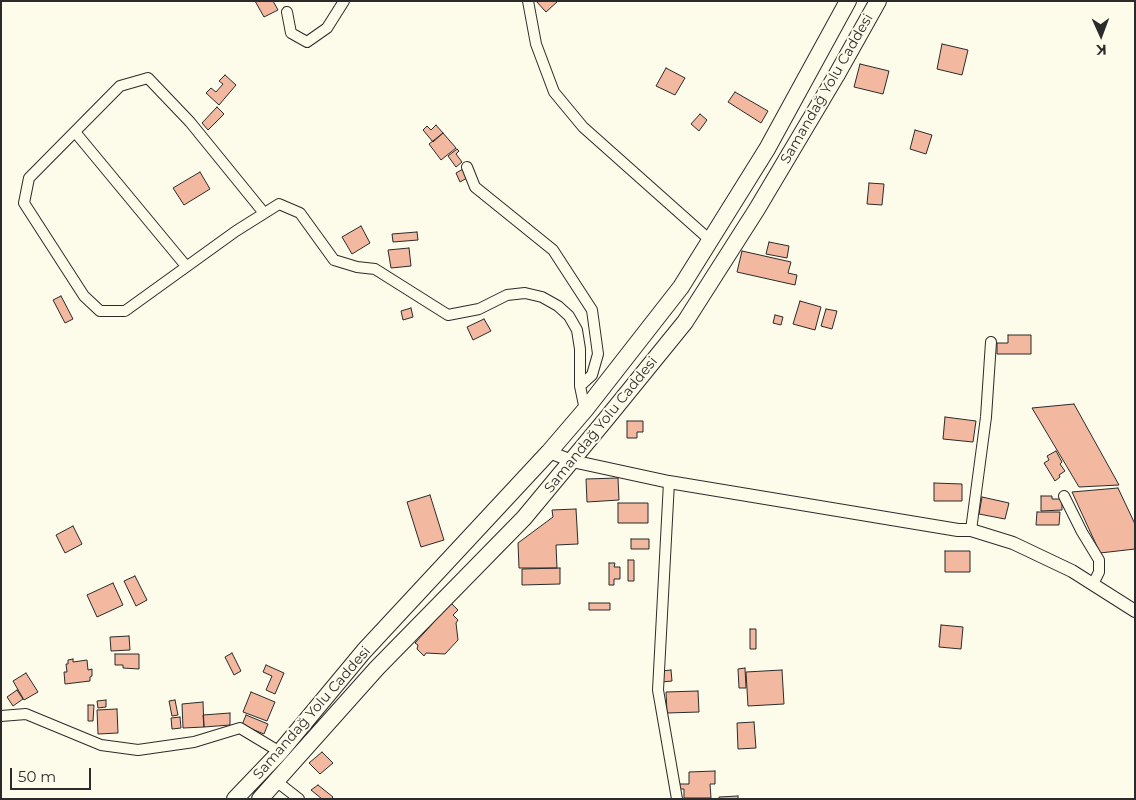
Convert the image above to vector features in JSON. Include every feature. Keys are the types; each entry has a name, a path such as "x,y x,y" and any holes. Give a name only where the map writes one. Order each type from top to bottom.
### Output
{"highway":[{"name":"Samandağ Yolu Caddesi","path":"235,799 280,752 371,644 549,452 585,410 681,287 767,149 848,1"},
{"name":"Samandağ Yolu Caddesi","path":"260,799 377,668 524,518 685,322 757,209 878,1"}],"street":[{"path":"287,12 291,33 307,42 327,28 344,1"},
{"path":"528,1 536,44 554,92 583,127 711,241"},
{"path":"264,213 190,122 148,78 120,86 74,132 29,178 24,203 84,296 100,311 125,311 186,266 279,204 300,213 334,260 357,267 375,269 448,315 479,309 507,295 525,293 542,297 558,306 569,316 577,330 580,349 580,386 585,410"},
{"path":"74,132 186,266"},
{"path":"467,167 475,188 553,250 592,310 598,354 592,376 580,386"},
{"path":"972,530 986,417 991,342"},
{"path":"549,452 572,461 669,482 958,530 972,530 1013,543 1072,571 1135,611"},
{"path":"669,482 658,690 677,799"},
{"path":"1064,496 1099,560 1100,572 1093,584"},
{"path":"1,716 26,714 101,745 138,750 194,742 240,728 280,752"},
{"path":"276,781 299,799"}],"building":[{"path":"255,1 273,1 278,10 264,17"},
{"path":"536,1 558,1 546,12"},
{"path":"942,44 968,50 962,75 937,69"},
{"path":"860,64 889,71 883,94 854,87"},
{"path":"666,68 685,78 675,95 656,86"},
{"path":"225,75 236,85 219,105 206,93 211,88 216,92 223,84 219,81"},
{"path":"735,92 768,111 761,123 728,102"},
{"path":"217,107 224,114 208,130 202,123"},
{"path":"700,114 707,120 699,131 691,124"},
{"path":"436,125 443,133 433,142 423,130 427,126 431,130"},
{"path":"915,130 932,135 926,154 910,149"},
{"path":"443,133 456,148 441,160 429,144"},
{"path":"457,149 459,151 456,154 462,162 456,167 448,156"},
{"path":"463,169 467,178 460,182 456,173"},
{"path":"200,172 210,189 184,205 173,188"},
{"path":"869,183 884,184 882,205 867,204"},
{"path":"361,226 370,243 352,254 342,237"},
{"path":"417,232 418,240 393,242 392,234"},
{"path":"769,242 789,246 787,258 766,254"},
{"path":"409,248 411,266 391,268 388,250"},
{"path":"742,251 791,262 788,273 797,275 795,285 737,272"},
{"path":"61,296 73,319 65,323 53,300"},
{"path":"800,301 821,307 815,330 793,324"},
{"path":"411,308 413,317 403,320 401,311"},
{"path":"826,309 837,311 832,329 821,326"},
{"path":"775,315 783,317 781,325 773,323"},
{"path":"484,319 491,331 473,340 467,327"},
{"path":"1008,335 1031,335 1031,354 997,354 997,343 1008,343"},
{"path":"1074,404 1119,485 1079,487 1032,408"},
{"path":"945,417 976,421 973,442 943,439"},
{"path":"627,421 643,421 643,432 637,432 637,438 627,438"},
{"path":"1056,451 1062,462 1060,464 1065,471 1055,481 1044,463 1049,460 1047,456"},
{"path":"618,478 619,500 587,502 586,479"},
{"path":"934,483 962,484 962,501 934,501"},
{"path":"1118,488 1135,524 1135,549 1100,553 1072,492"},
{"path":"430,495 444,540 421,547 407,502"},
{"path":"1041,496 1052,496 1052,499 1062,499 1062,510 1041,511"},
{"path":"982,497 1009,503 1005,519 979,514"},
{"path":"618,503 648,503 648,523 618,523"},
{"path":"576,509 578,544 556,545 557,568 519,568 518,543 553,517 552,510"},
{"path":"1037,512 1060,512 1059,525 1036,525"},
{"path":"73,526 82,544 65,553 56,535"},
{"path":"631,539 649,539 649,549 631,549"},
{"path":"945,551 970,551 970,572 945,572"},
{"path":"628,560 634,560 634,581 628,581"},
{"path":"609,563 615,563 614,567 620,567 620,579 614,579 614,585 609,585"},
{"path":"560,568 560,584 522,585 522,569"},
{"path":"135,576 147,600 136,606 124,581"},
{"path":"113,583 123,605 97,617 87,595"},
{"path":"451,603 458,610 453,615 458,620 456,623 458,640 445,654 426,653 424,656 417,649 418,645 415,643"},
{"path":"589,603 610,603 610,610 589,610"},
{"path":"941,625 963,627 961,649 939,647"},
{"path":"750,629 756,629 756,649 750,649"},
{"path":"129,636 130,650 111,651 110,637"},
{"path":"232,653 241,671 234,675 225,657"},
{"path":"115,654 139,654 139,669 123,668 123,665 115,665"},
{"path":"73,659 73,662 87,660 88,670 92,669 90,681 65,684 64,672 67,672 66,664 68,664 68,660"},
{"path":"266,665 284,673 275,694 266,690 272,676 263,672"},
{"path":"745,668 746,688 739,688 738,669"},
{"path":"671,670 672,681 662,682 661,671"},
{"path":"782,670 784,704 748,706 746,672"},
{"path":"26,673 38,692 24,700 13,681"},
{"path":"17,690 23,699 13,706 7,697"},
{"path":"698,691 699,712 667,713 666,692"},
{"path":"251,692 275,702 267,721 243,712"},
{"path":"106,700 106,707 98,708 97,701"},
{"path":"175,700 178,715 172,716 169,701"},
{"path":"203,702 204,727 183,728 182,704"},
{"path":"88,705 94,705 93,721 88,721"},
{"path":"117,709 118,733 98,734 97,710"},
{"path":"230,713 230,725 204,727 203,715"},
{"path":"246,715 268,724 264,734 242,725"},
{"path":"180,717 181,728 172,729 171,718"},
{"path":"754,722 756,748 738,749 737,723"},
{"path":"322,752 333,763 320,774 309,763"},
{"path":"715,771 715,784 710,784 711,798 684,798 684,789 678,789 678,784 689,784 689,772"},
{"path":"318,785 333,797 331,799 322,799 311,790"},
{"path":"738,796 738,799 719,799 719,797"}]}
